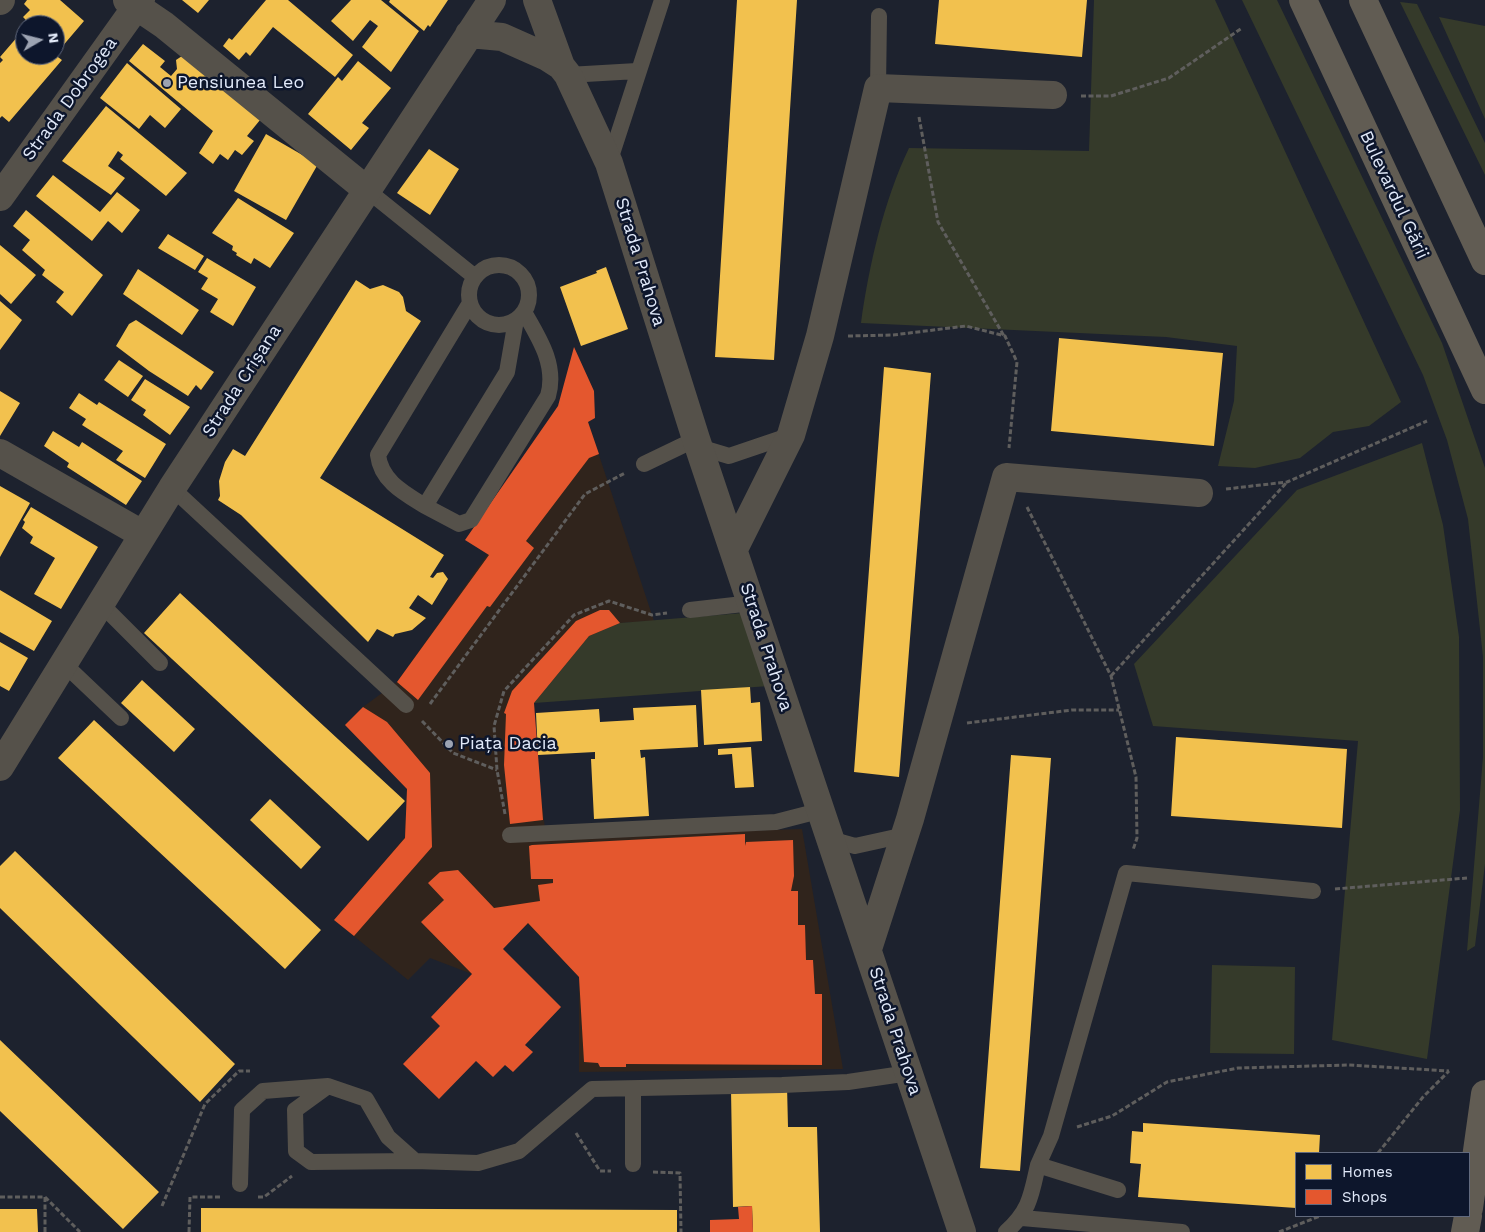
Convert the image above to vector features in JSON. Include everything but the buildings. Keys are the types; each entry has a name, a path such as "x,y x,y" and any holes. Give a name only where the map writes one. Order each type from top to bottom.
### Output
{"main road":[{"name":"Bulevardul Gării","path":"1303,0 1485,390"},
{"path":"1363,0 1485,261"},
{"path":"1470,1201 1485,1094"},
{"path":"1465,1232 1468,1217"}],"street":[{"name":"Strada Crișana","path":"0,767 142,534 492,0"},
{"name":"Strada Prahova","path":"537,0 565,70 609,163 697,443 962,1232"},
{"path":"135,2 367,190"},
{"name":"Strada Dobrogea","path":"0,197 135,2"},
{"path":"470,34 502,37 546,57 565,70"},
{"path":"734,550 791,435 820,336 878,88 1053,96"},
{"path":"0,453 142,534"},
{"path":"868,949 905,835 1003,487 1199,493"}],"lane":[{"path":"609,163 637,71 662,0"},
{"path":"878,88 879,16"},
{"path":"565,70 637,71"},
{"path":"367,190 475,277"},
{"path":"425,506 507,372 520,316 529,296 527,282 512,268 496,265 485,268 475,277 470,287 470,303 475,312 491,324 504,325 520,316"},
{"path":"470,303 378,455 379,466 391,482 425,506 459,524 471,520 548,396 551,384 550,370 542,343 520,316"},
{"path":"644,464 697,443 729,456 791,435"},
{"path":"172,488 406,705"},
{"path":"100,603 160,663"},
{"path":"690,610 752,604"},
{"path":"64,663 121,718"},
{"path":"510,835 776,822 807,814 819,808"},
{"path":"830,839 855,846 905,835"},
{"path":"1006,1232 1022,1218 1032,1193 1038,1165 1051,1136 1126,873 1313,891"},
{"path":"328,1086 295,1110 296,1152 311,1162 415,1161 478,1163 519,1151 592,1090 848,1082 908,1073"},
{"path":"240,1184 242,1110 263,1091 328,1086 366,1099 388,1137 415,1161"},
{"path":"632,1089 633,1164"},
{"path":"1038,1165 1118,1190"},
{"path":"1022,1218 1182,1232"}],"path":[{"path":"1053,96 1111,96 1169,78 1242,28"},
{"path":"914,89 938,222 1017,362 1003,487 1024,502 1111,676 1136,777 1136,838 1126,873"},
{"path":"820,336 893,335 966,326 1004,336"},
{"path":"1199,493 1288,482 1427,421"},
{"path":"425,710 585,494 644,464"},
{"path":"1111,676 1288,482"},
{"path":"510,835 497,770 494,726 504,691 574,615 609,601 652,615 690,610"},
{"path":"936,727 1072,710 1119,710"},
{"path":"420,718 453,753 497,770"},
{"path":"1313,891 1466,878"},
{"path":"1051,1136 1112,1116 1167,1082 1238,1068 1349,1065 1449,1071 1423,1097 1379,1152"},
{"path":"0,1197 45,1197 80,1232"},
{"path":"45,1197 45,1232"},
{"path":"1279,1232 1317,1217"}],"shaded area":[{"name":"Piața Dacia","path":"588,422 654,621 620,623 534,703 537,762 546,837 802,829 843,1069 579,1072 579,977 528,924 472,974 430,958 408,980 334,920 405,837 407,789 345,725 363,707 397,682 576,429"}],"green space":[{"path":"1094,0 1215,0 1401,402 1369,426 1333,432 1300,458 1255,468 1218,466 1234,401 1237,346 1166,337 861,323 868,278 885,211 909,148 1089,151"},
{"path":"1242,0 1277,0 1442,343 1485,468 1485,864 1475,946 1467,951 1483,757 1483,657 1468,519 1447,440 1423,375"},
{"path":"1400,2 1417,4 1485,143 1485,175"},
{"path":"1439,17 1485,26 1485,119"},
{"path":"1422,443 1443,525 1459,637 1460,810 1427,1059 1332,1040 1358,741 1153,726 1134,664 1297,490"},
{"path":"743,613 769,686 534,703 589,636 620,623"},
{"path":"1212,965 1295,967 1294,1054 1210,1053"}],"place":[{"name":"Pensiunea Leo","path":"167,83"},
{"name":"Piața Dacia","path":"449,744"}]}
